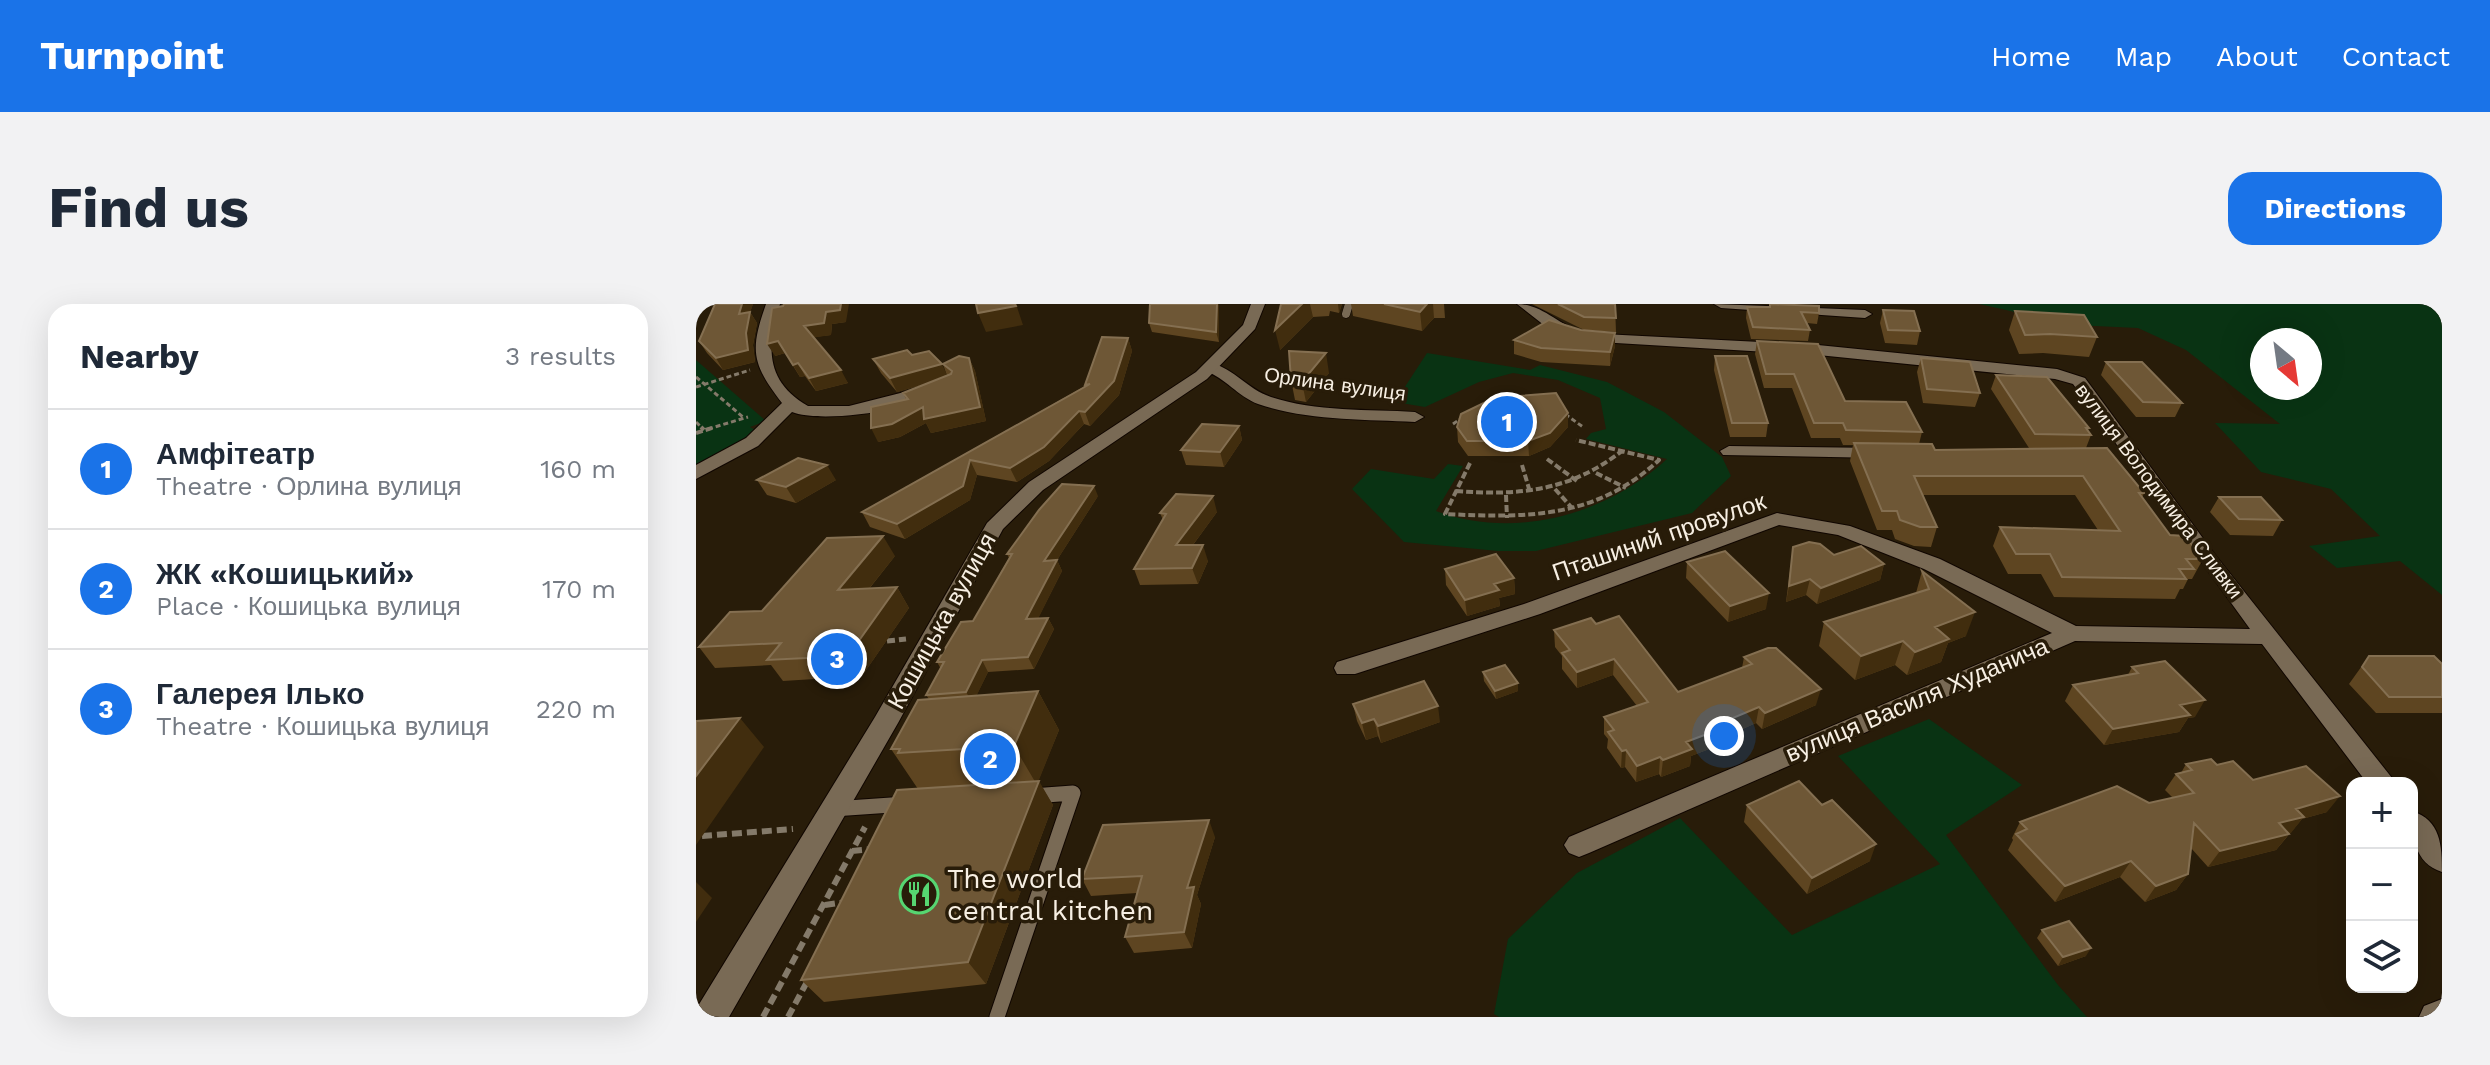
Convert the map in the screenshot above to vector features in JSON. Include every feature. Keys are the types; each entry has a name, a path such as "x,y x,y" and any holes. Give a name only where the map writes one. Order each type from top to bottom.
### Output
{"street":[{"path":"773,304 759,348 762,366 791,403 809,412 893,402 947,385"},
{"name":"Кошицька вулиця","path":"710,1017 994,527 1019,500 1043,481 1211,368 1252,325 1258,304"},
{"name":"вулиця Володимира Сливки","path":"1524,304 1559,330 1582,337 1818,350 2071,377 2079,381 2377,777"},
{"path":"1721,304 1865,314"},
{"name":"Орлина вулиця","path":"1211,368 1228,372 1247,394 1271,400 1329,410 1415,417"},
{"path":"696,473 752,442 791,403"},
{"path":"1729,451 1901,453"},
{"path":"2105,458 2136,459"},
{"name":"Пташиний провулок","path":"1346,668 1532,609 1777,519 1843,530 1917,558 2072,633"},
{"name":"вулиця Василя Худанича","path":"1579,845 2072,633 2271,637"},
{"path":"2418,830 2442,860"}],"lane":[{"path":"1346,314 1349,304"},
{"path":"997,1017 1073,793 1012,797"},
{"path":"828,818 922,803"}],"path":[{"path":"696,387 762,366"},
{"path":"696,377 743,418"},
{"path":"696,433 791,403"},
{"path":"1557,411 1583,427"},
{"path":"1453,424 1469,413"},
{"path":"696,422 704,430"},
{"path":"1470,463 1445,514 1507,518 1572,509 1626,488 1659,460 1576,440"},
{"path":"1456,491 1506,495 1555,489 1596,473 1622,451"},
{"path":"1547,459 1577,481"},
{"path":"1522,465 1530,492"},
{"path":"1596,473 1626,488"},
{"path":"1555,489 1572,509"},
{"path":"1506,495 1507,518"},
{"path":"887,641 906,639"},
{"path":"702,836 828,818 867,823 763,1017"},
{"path":"852,851 878,849 871,862"},
{"path":"842,916 856,889"},
{"path":"824,905 849,902"},
{"path":"788,1017 813,971"}],"green space":[{"path":"1979,304 2428,304 2442,318 2442,595 2400,561 2337,568 2309,546 2380,536 2331,489 2261,472 2215,423 2280,424 2186,350 2138,328 2074,325"},
{"path":"1427,353 1530,370 1540,365 1607,382 1664,412 1722,457 1731,476 1692,513 1536,551 1498,551 1404,542 1352,489 1371,469 1434,479 1448,464 1463,466 1436,511 1497,523 1528,522 1588,508 1643,479 1667,459 1586,439 1591,433 1606,429 1600,398 1558,380 1513,373 1479,382 1425,407 1395,402"},
{"path":"696,360 766,421 750,427 759,432 696,469"},
{"path":"1929,719 2022,785 1946,835 2058,985 2087,1017 1499,1017 1494,1014 1508,939 1577,873 1680,818 1792,935 1940,864 1838,756"}],"building":[{"path":"715,304 742,304 739,314 750,312 746,333 748,350 716,358 699,341"},
{"path":"784,304 841,304 840,310 826,312 824,323 804,326 841,370 809,378 798,363 793,365 778,341 767,344 772,308"},
{"path":"976,304 1015,304 1016,306 978,313"},
{"path":"1150,304 1217,304 1216,332 1149,323"},
{"path":"1281,304 1302,304 1275,330"},
{"path":"1384,304 1427,304 1420,312"},
{"path":"1558,304 1615,304 1616,318 1584,317"},
{"path":"1770,304 1819,306 1819,313 1801,312 1810,330 1753,327 1747,307 1770,307"},
{"path":"1883,310 1914,311 1920,331 1888,330"},
{"path":"2015,311 2084,315 2097,337 2025,335"},
{"path":"1549,320 1581,330 1615,333 1610,352 1541,348 1514,340"},
{"path":"1102,337 1128,338 1114,381 1085,412 1079,411 1044,447 1010,468 970,460 963,486 897,524 862,512 1090,384 1085,385"},
{"path":"1757,341 1818,344 1845,401 1906,402 1922,432 1846,430 1843,423 1814,423 1794,374 1766,374"},
{"path":"907,350 912,355 929,351 942,364 890,378 873,359"},
{"path":"1289,351 1326,353 1302,382 1291,380"},
{"path":"959,356 969,358 980,407 924,419 923,407 892,424 871,428 871,407 908,399 903,393 951,374 952,371 943,364"},
{"path":"1715,356 1747,356 1768,423 1732,423"},
{"path":"1921,358 1970,362 1980,393 1927,389"},
{"path":"2106,362 2142,362 2182,403 2143,402"},
{"path":"1996,375 2047,377 2089,428 2086,428 2091,435 2035,434"},
{"path":"1556,393 1568,413 1550,433 1528,441 1467,441 1457,427 1461,414 1494,398"},
{"path":"1202,424 1239,426 1220,452 1181,450"},
{"path":"1854,443 1932,444 1935,450 2107,448 2144,493 2139,493 2170,535 2185,536 2203,559 2186,559 2194,569 2179,569 2186,579 2062,577 2050,554 2016,554 2000,527 2120,531 2083,476 1914,476 1937,527 1920,527 1900,520 1897,511 1882,511"},
{"path":"798,458 827,465 786,487 757,480"},
{"path":"1062,484 1094,486 1044,561 1057,560 1026,619 1048,618 1028,657 982,660 966,692 926,695 944,662 937,662 961,622 973,621 1012,554 1007,554"},
{"path":"1176,494 1213,496 1176,545 1203,545 1192,568 1134,569 1166,514 1160,513"},
{"path":"2219,497 2261,497 2282,520 2239,519"},
{"path":"883,536 838,590 897,587 848,656 767,660 781,643 699,647 730,612 762,611 827,538"},
{"path":"1809,542 1820,544 1834,555 1861,546 1884,564 1821,588 1810,579 1789,586 1793,547"},
{"path":"1725,551 1769,593 1730,606 1687,562"},
{"path":"1496,554 1514,578 1494,584 1499,590 1465,600 1445,569"},
{"path":"1922,571 1975,612 1935,627 1949,639 1915,652 1903,641 1861,656 1824,622 1929,589"},
{"path":"1619,616 1678,692 1752,664 1744,657 1768,648 1776,648 1821,689 1765,713 1759,707 1716,725 1720,729 1686,742 1692,749 1637,766 1608,732 1614,730 1604,717 1648,702 1614,659 1577,672 1562,653 1570,650 1554,630 1591,618 1596,624"},
{"path":"2369,656 2434,656 2442,664 2442,697 2389,697 2362,667"},
{"path":"2165,661 2205,700 2180,705 2190,715 2113,729 2073,685 2138,673 2132,667"},
{"path":"1505,665 1518,683 1495,691 1483,672"},
{"path":"1424,681 1438,706 1378,726 1374,719 1362,723 1353,704"},
{"path":"1038,691 1014,746 898,753 900,749 891,749 918,700"},
{"path":"740,718 696,776 696,721"},
{"path":"2211,759 2217,765 2233,761 2253,780 2306,766 2340,796 2296,809 2304,817 2279,823 2289,834 2220,851 2194,823 2188,874 2156,886 2131,861 2065,886 2016,834 2027,829 2020,822 2117,786 2149,803 2194,793 2176,774 2192,770 2186,764"},
{"path":"1039,781 968,962 801,980 897,790"},
{"path":"1799,781 1822,805 1832,800 1876,844 1812,878 1747,805"},
{"path":"1209,820 1187,888 1194,887 1184,932 1125,937 1142,876 1082,879 1103,825"},
{"path":"2069,921 2091,948 2063,957 2042,930"}],"place":[{"name":"Амфітеатр","path":"1507,422"},
{"name":"Галерея Ілько","path":"837,659"},
{"name":"ЖК «Кошицький»","path":"990,759"},
{"name":"The world central kitchen","path":"919,894"}]}
